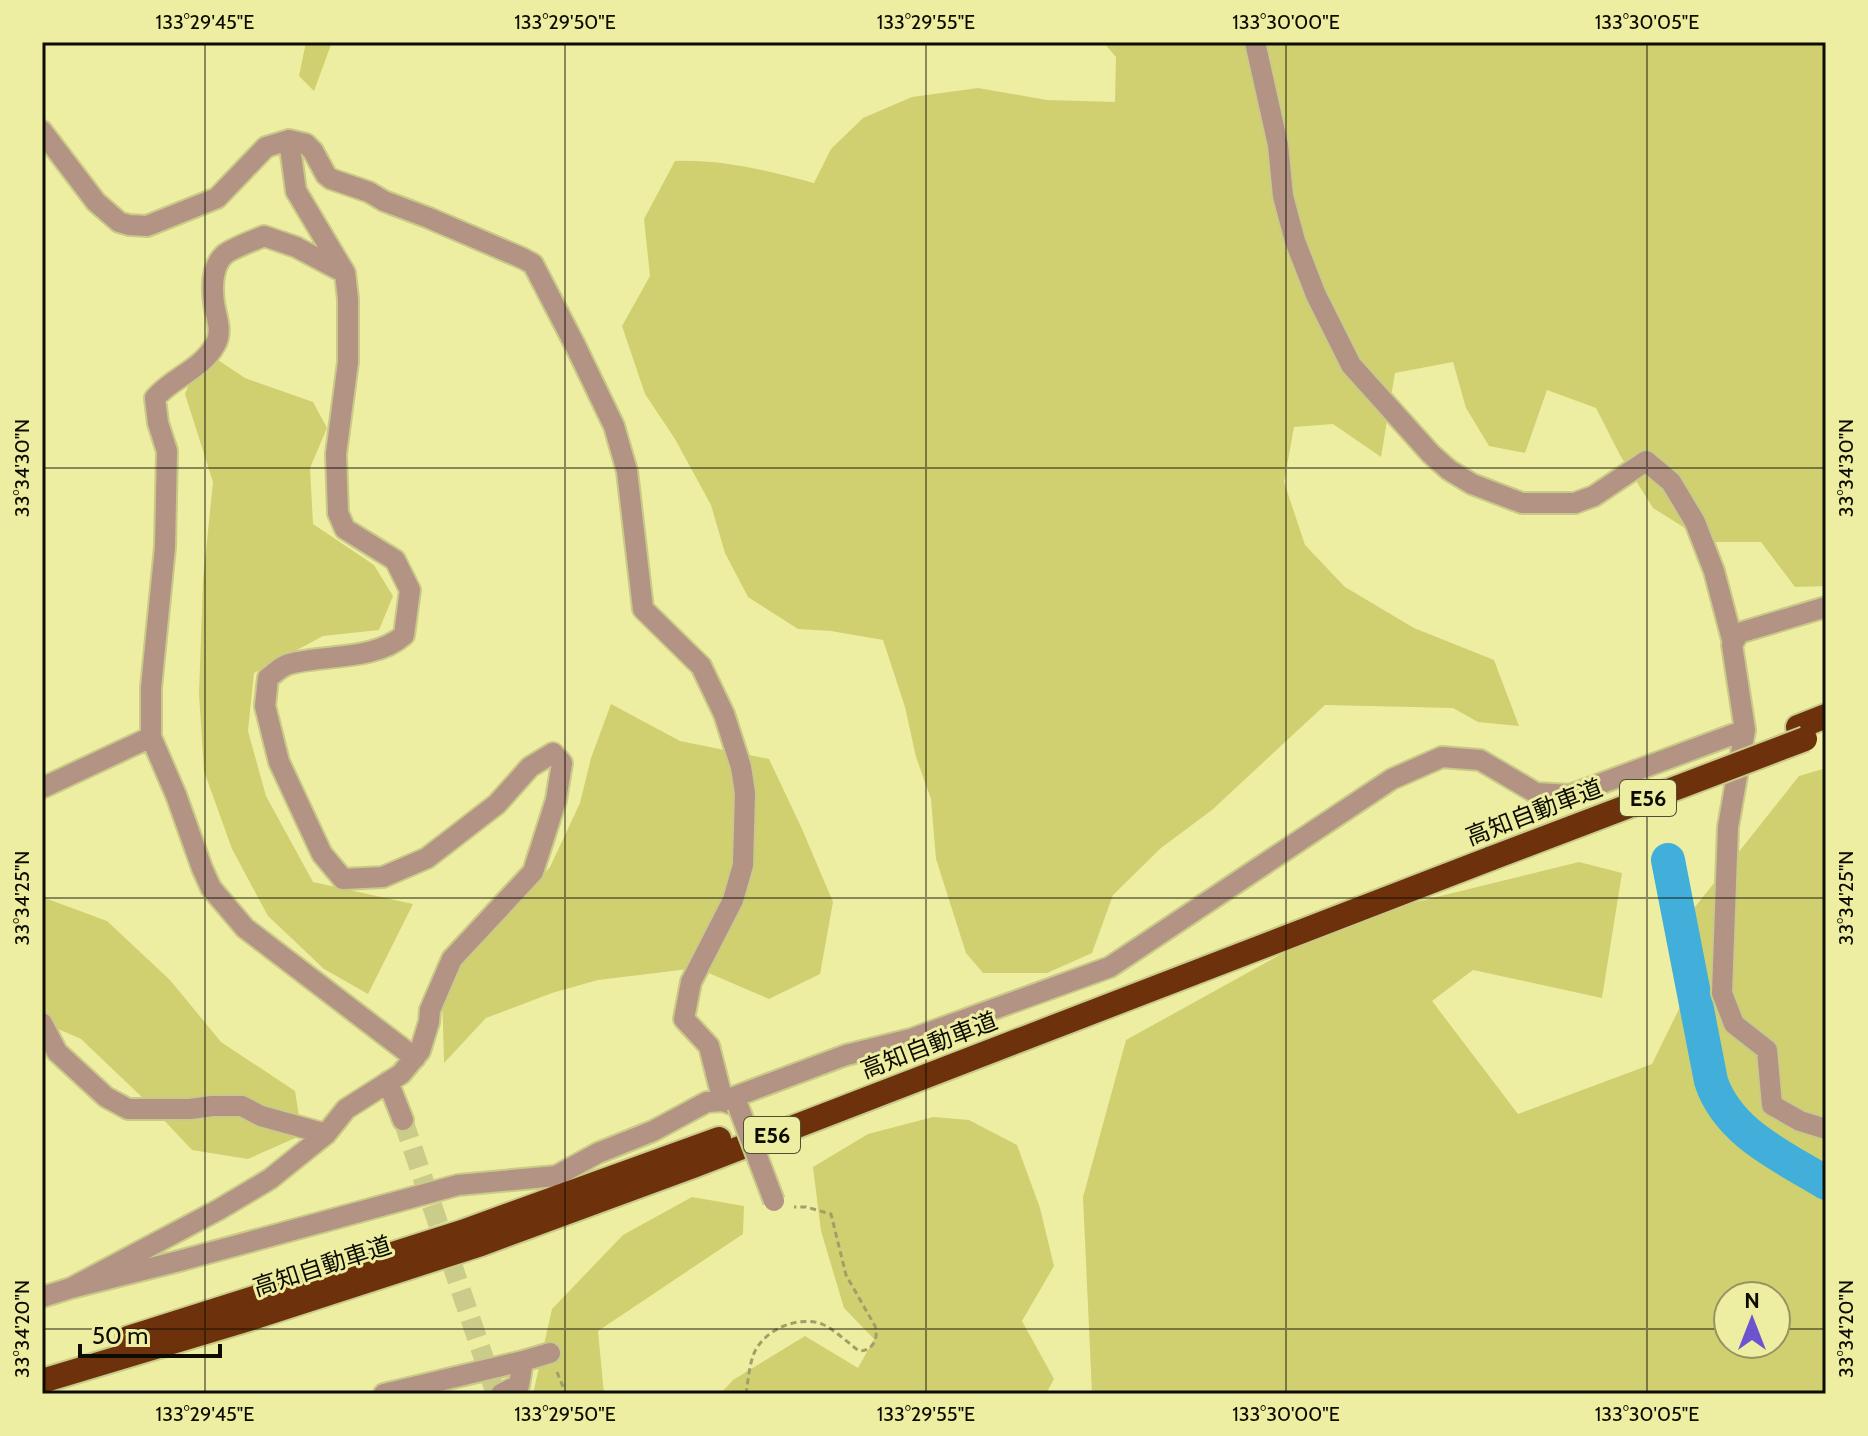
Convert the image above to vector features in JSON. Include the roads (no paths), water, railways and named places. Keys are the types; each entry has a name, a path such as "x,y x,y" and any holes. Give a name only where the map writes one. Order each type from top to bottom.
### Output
{"highway":[{"name":"高知自動車道","path":"42,1381 249,1319 481,1244 708,1160 1489,851 1809,732 1826,716"},
{"name":"高知自動車道","path":"42,1364 462,1232 800,1110 1269,926 1489,851"}],"street":[{"path":"1255,42 1278,145 1283,196 1295,241 1316,295 1351,365 1431,454 1472,484 1522,503 1575,503 1594,496 1646,461 1671,482 1695,522 1714,571 1733,643 1745,730 1728,827 1722,993 1734,1024 1767,1050 1772,1105 1800,1121 1826,1129"},
{"path":"42,131 96,202 119,222 147,226 217,198 266,147 289,140 306,144 331,179 369,192 533,264 614,426 627,471 643,609 701,666 724,714 741,767 745,793 743,865 733,900 691,982 684,1019 709,1046 730,1104 774,1201"},
{"path":"71,1288 270,1179 326,1134 346,1109 401,1074 420,1051 430,1010 452,959 533,872 556,800 562,763 553,753 530,767 497,804 427,858 383,877 343,879 322,854 279,762 265,706 268,678 286,664 393,646 404,635 410,590 395,560 345,529 338,513 336,454 348,362 345,273 296,191 289,140"},
{"path":"345,273 296,247 264,236 224,255 214,273 218,342 202,363 165,386 155,398 158,423 167,451 165,547 151,688 151,737 211,888 245,928 415,1058"},
{"path":"1733,643 1739,633 1826,607"},
{"path":"42,1297 458,1185 556,1176 707,1102 730,1104 846,1055 911,1039 1110,967 1392,779 1442,757 1480,760 1536,793 1570,795 1745,730"},
{"path":"42,788 151,737"},
{"path":"42,1023 57,1052 106,1097 128,1109 242,1106 261,1116 326,1134"},
{"path":"388,1082 403,1120"},
{"path":"384,1394 550,1353"},
{"path":"501,1394 519,1385 523,1361"}],"waterway":[{"path":"1668,860 1711,1081 1719,1099 1730,1115 1758,1141 1826,1183"}],"tunnel":[{"path":"403,1120 496,1394"}]}
